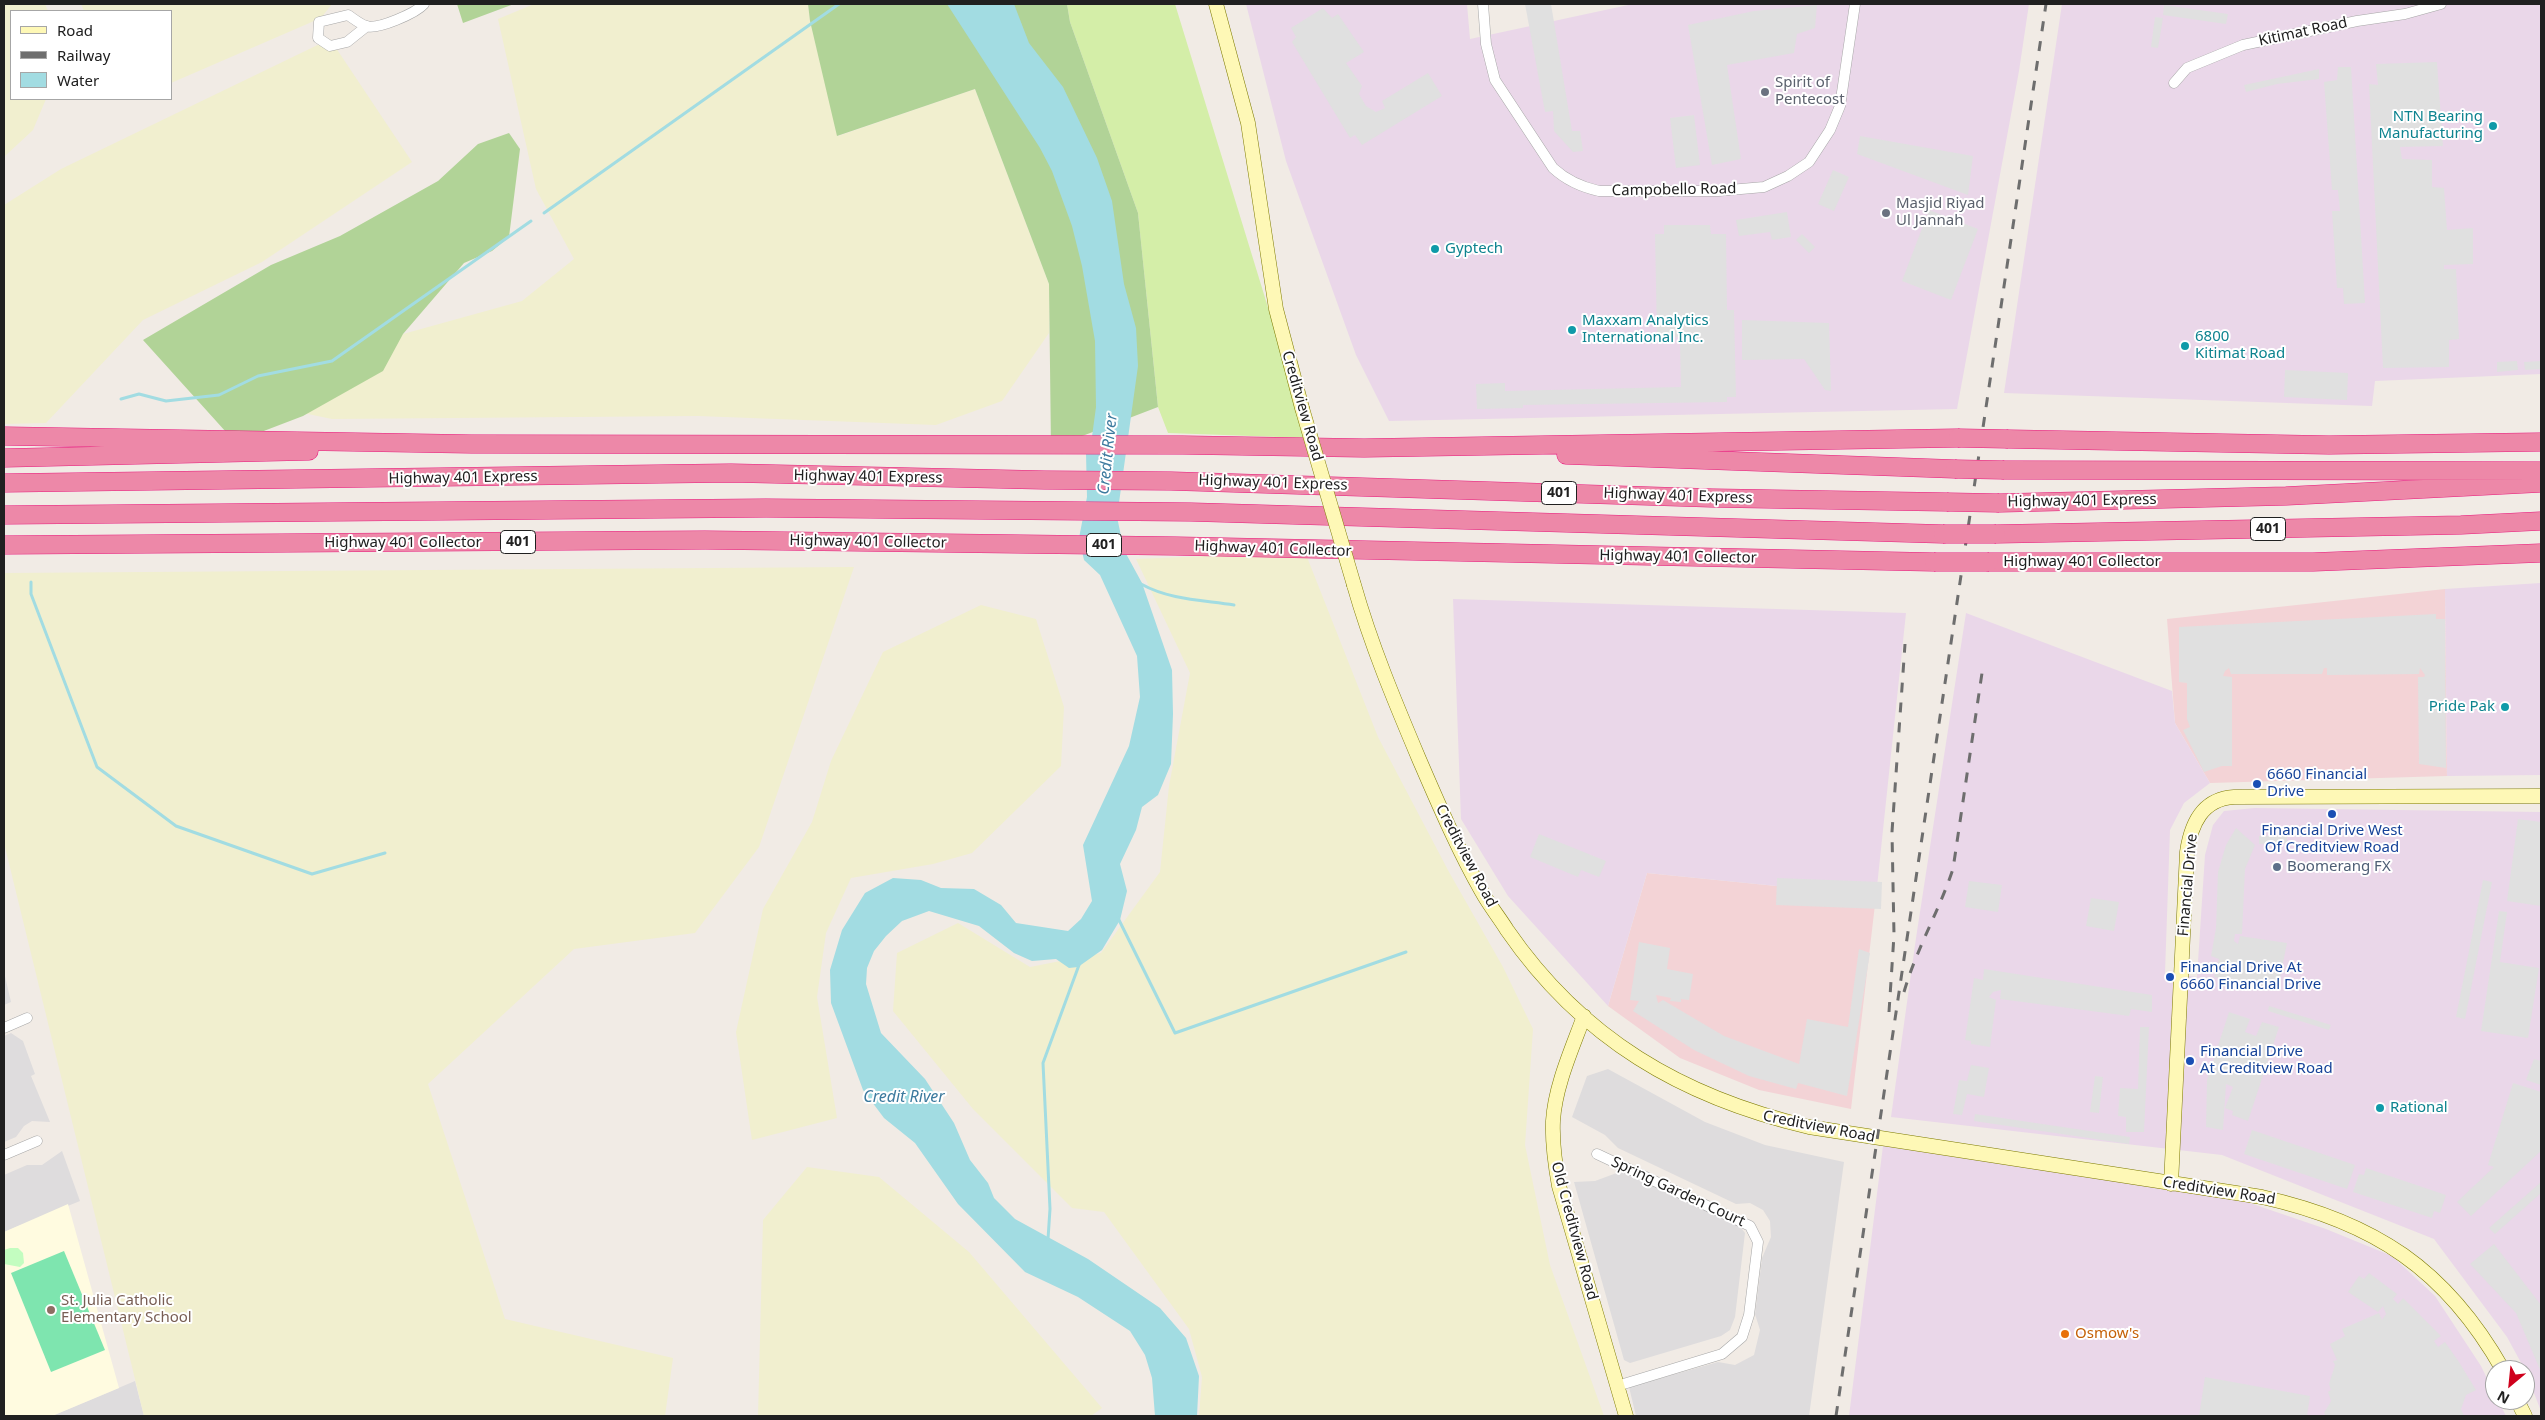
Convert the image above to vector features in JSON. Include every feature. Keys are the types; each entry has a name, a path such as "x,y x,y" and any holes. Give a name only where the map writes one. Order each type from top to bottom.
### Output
{"highway":[{"path":"2329,445 2541,434"},
{"path":"4,436 471,444 1183,445 1364,448 2004,470 2541,471"},
{"path":"1364,448 1958,438 2329,445 2541,442"},
{"path":"4,458 296,452 471,444"},
{"name":"Highway 401 Express","path":"4,483 731,474 1044,480 1170,480 1712,498 2000,503 2286,496 2541,483"},
{"name":"Highway 401 Express","path":"4,515 766,508 1170,512 1943,534 2541,522"},
{"name":"Highway 401 Collector","path":"4,545 705,540 1176,546 1934,562 2313,562 2541,553"}],"main road":[{"name":"Creditview Road","path":"1216,4 1248,123 1276,309 1302,408 1354,586 1389,688 1438,802 1482,892 1539,972 1584,1016 1639,1059 1678,1081 1760,1116 1809,1128 2262,1197 2298,1205 2331,1216 2368,1232 2404,1255 2450,1294 2480,1332 2497,1360"},
{"name":"Financial Drive","path":"2171,1184 2187,852 2192,827 2202,812 2213,802 2234,797 2541,796"},
{"name":"Old Creditview Road","path":"1584,1016 1560,1086 1553,1118 1553,1149 1559,1186 1626,1416"}],"street":[{"path":"367,26 376,26 412,14 424,4"},
{"name":"Campobello Road","path":"1483,4 1486,44 1495,80 1553,168 1572,182 1585,188 1599,191 1718,191 1764,188 1788,176 1809,162 1826,137 1840,106 1855,4"},
{"name":"Kitimat Road","path":"2174,83 2187,68 2243,45 2357,21 2405,14 2441,4"},
{"path":"4,1028 28,1018"},
{"path":"4,1155 37,1141"},
{"name":"Spring Garden Court","path":"1597,1154 1750,1226 1758,1242 1749,1315 1742,1337 1722,1354 1617,1386"}],"shaded area":[{"path":"4,4 45,4 48,10 10,10 10,100 46,100 33,130 4,157"},
{"path":"81,4 332,4 321,18 172,83 172,10 84,10"},
{"path":"534,4 808,4 810,21 838,136 975,89 1049,284 1049,333 1002,401 936,425 698,416 332,419 303,413 303,390 403,334 522,301 574,259 536,189 498,19"},
{"path":"1246,4 1467,4 1470,39 1633,4 2029,4 2019,71 1957,409 1389,421 1356,355 1286,161"},
{"path":"1525,4 1551,4 1572,131 1580,131 1583,151 1573,152 1554,131 1553,111 1545,112"},
{"path":"2062,4 2541,4 2541,374 2375,381 2372,406 2004,393"},
{"path":"1817,5 1815,28 1797,34 1794,53 1727,65 1741,159 1712,165 1688,25 1754,11"},
{"path":"2164,5 2228,14 2226,24 2163,15"},
{"path":"1323,8 1332,18 1338,14 1364,52 1346,63 1362,86 1359,94 1366,106 1376,112 1385,108 1382,101 1428,73 1442,96 1362,145 1355,135 1350,138 1292,42 1296,37 1291,28"},
{"path":"2155,17 2163,18 2158,48 2151,47"},
{"path":"330,39 412,162 262,262 143,320 46,423 4,424 4,205 61,169"},
{"path":"2437,62 2443,146 2400,147 2402,159 2432,160 2432,187 2444,188 2447,230 2473,228 2473,264 2444,265 2444,269 2456,269 2459,339 2449,340 2449,367 2383,368 2369,84 2378,85 2376,64"},
{"path":"2338,67 2351,67 2365,303 2344,304 2343,288 2337,288 2332,211 2340,211 2338,190 2332,190 2324,82 2337,80"},
{"path":"2319,69 2319,79 2277,84 2246,92 2244,85"},
{"path":"1694,115 1700,165 1676,168 1670,118"},
{"path":"1860,136 1973,156 1968,195 1857,154"},
{"path":"1833,170 1849,177 1834,211 1818,204"},
{"path":"1929,210 1978,229 1951,300 1902,281"},
{"path":"1787,212 1791,237 1772,240 1770,232 1739,236 1736,220"},
{"path":"1664,225 1710,225 1711,234 1726,234 1727,310 1734,310 1736,397 1727,397 1727,402 1523,405 1523,408 1477,409 1476,384 1505,383 1505,391 1681,387 1680,343 1687,343 1687,337 1657,337 1655,234 1664,234"},
{"path":"1802,234 1815,247 1809,253 1796,240"},
{"path":"1742,320 1829,323 1831,391 1825,390 1804,359 1742,360"},
{"path":"2517,361 2518,370 2497,372 2497,362"},
{"path":"2541,361 2541,369 2525,370 2524,362"},
{"path":"2285,370 2348,373 2347,400 2284,397"},
{"path":"1305,552 1378,737 1449,872 1503,967 1533,1029 1525,1145 1550,1265 1604,1416 1199,1416 1202,1377 1189,1329 1104,1212 1072,1208 973,1109 893,1011 897,953 958,923 1030,967 1101,953 1160,872 1169,786 1190,673 1136,559"},
{"path":"854,567 759,847 695,933 574,949 428,1084 505,1319 673,1358 665,1416 144,1416 4,843 4,573"},
{"path":"2541,583 2541,775 2447,776 2445,589"},
{"path":"2445,589 2447,776 2210,783 2175,723 2167,619"},
{"path":"1453,599 1906,613 1876,896 1647,873 1608,1006 1508,896 1461,819"},
{"path":"981,605 1036,619 1064,707 1061,766 972,853 933,864 851,878 826,933 817,997 837,1118 752,1140 736,1032 763,909 812,822 831,761 883,652"},
{"path":"1966,613 2172,691 2175,723 2210,783 2184,803 2170,830 2165,973 2197,977 2205,855 2213,825 2224,811 2255,808 2541,812 2541,1411 2535,1396 2535,1360 2520,1360 2507,1337 2434,1239 2222,1155 1891,1117 1916,938"},
{"path":"2436,614 2436,619 2445,619 2446,768 2419,764 2418,677 2424,677 2425,675 2420,668 2419,674 2327,675 2327,668 2324,668 2322,674 2231,674 2229,668 2223,676 2232,677 2232,766 2222,766 2204,772 2183,730 2190,727 2187,719 2187,683 2179,682 2179,627"},
{"path":"2518,819 2541,822 2541,906 2507,901"},
{"path":"2236,828 2255,845 2245,869 2242,934 2235,934 2234,941 2238,944 2240,936 2287,943 2278,988 2214,977 2219,959 2211,956 2216,928 2218,872 2226,845"},
{"path":"1539,834 1606,861 1599,877 1581,870 1578,877 1530,857"},
{"path":"2287,835 2287,843 2259,844 2259,836"},
{"path":"1647,873 1876,896 1851,1109 1759,1090 1680,1058 1608,1006"},
{"path":"1777,878 1882,882 1881,909 1776,905"},
{"path":"2483,880 2492,882 2465,1019 2456,1017"},
{"path":"1969,881 2002,885 1998,912 1965,907"},
{"path":"2091,898 2119,902 2114,931 2086,926"},
{"path":"2499,911 2507,912 2500,962 2539,968 2528,1038 2481,1031"},
{"path":"1639,942 1670,948 1667,969 1693,974 1689,1000 1681,999 1681,1002 1670,1001 1671,998 1656,995 1658,1003 1663,1000 1724,1036 1799,1064 1807,1019 1848,1027 1859,949 1870,953 1847,1096 1798,1083 1796,1089 1749,1076 1694,1050 1633,1011 1639,1001 1630,1000"},
{"path":"1984,969 2152,995 2152,1012 2131,1009 2129,1016 2000,999 2001,990 1993,992 1989,997 1996,1000 1990,1047 1971,1044 1971,1041 1965,1040 1974,978 1983,980"},
{"path":"4,972 11,1002 4,1005"},
{"path":"2269,1006 2331,1025 2329,1030 2268,1011"},
{"path":"2229,1012 2250,1019 2245,1032 2256,1036 2262,1022 2279,1027 2248,1121 2232,1115 2233,1111 2225,1108 2233,1087 2226,1084 2223,1130 2206,1127 2207,1080"},
{"path":"2140,1027 2149,1027 2144,1132 2126,1132 2126,1117 2118,1116 2120,1088 2138,1089"},
{"path":"11,1033 23,1041 35,1074 31,1076 50,1122 32,1121 24,1126 16,1137 4,1142 4,1036"},
{"path":"2534,1059 2541,1061 2541,1085 2526,1080"},
{"path":"1971,1065 1989,1068 1984,1097 1967,1094 1962,1115 1953,1114 1959,1080 1967,1081"},
{"path":"1608,1069 1705,1122 1765,1145 1844,1162 1809,1416 1636,1416 1629,1387 1718,1362 1735,1365 1754,1355 1760,1330 1755,1314 1762,1258 1771,1237 1770,1221 1763,1210 1750,1203 1736,1204 1618,1148 1605,1135 1572,1117 1587,1076"},
{"path":"2095,1076 2103,1077 2099,1113 2090,1112"},
{"path":"2513,1083 2541,1092 2541,1151 2471,1216 2457,1202 2494,1167 2488,1165"},
{"path":"1975,1114 2130,1137 2129,1144 1974,1121"},
{"path":"2252,1130 2355,1165 2347,1189 2244,1154"},
{"path":"1883,1146 2244,1201 2326,1229 2392,1256 2435,1296 2481,1366 2485,1374 2485,1410 2503,1410 2506,1416 1849,1416"},
{"path":"62,1151 80,1201 4,1232 4,1175 27,1165 42,1165"},
{"path":"807,1167 879,1177 969,1252 1102,1408 1091,1416 758,1416 763,1220"},
{"path":"2366,1168 2446,1195 2440,1213 2434,1211 2432,1218 2353,1192 2359,1174 2364,1175"},
{"path":"1622,1171 1739,1225 1745,1233 1735,1317 1730,1330 1721,1336 1630,1363 1624,1360 1574,1182 1595,1181"},
{"path":"2541,1182 2541,1193 2495,1234 2489,1228"},
{"name":"St. Julia Catholic Elementary School","path":"68,1204 119,1388 52,1416 4,1416 4,1232"},
{"path":"2494,1244 2541,1305 2541,1372 2516,1313 2470,1264"},
{"path":"2369,1273 2397,1294 2393,1299 2398,1304 2403,1298 2441,1336 2434,1341 2438,1347 2445,1342 2459,1362 2476,1390 2466,1395 2461,1409 2464,1416 2326,1416 2324,1413 2331,1401 2328,1392 2331,1390 2329,1384 2335,1365 2333,1361 2337,1360 2330,1344 2345,1336 2342,1329 2379,1313 2382,1320 2386,1314 2383,1306 2378,1312 2348,1292 2359,1276 2364,1279"},
{"path":"2205,1377 2310,1396 2307,1416 2199,1416"},
{"path":"135,1381 144,1416 52,1416"}],"green space":[{"path":"457,4 514,4 463,23"},
{"path":"808,4 1067,4 1070,22 1138,213 1158,407 1051,448 1049,284 975,89 837,136 810,21"},
{"path":"1067,4 1175,4 1308,438 1168,433 1158,407 1138,213 1070,22"},
{"path":"509,133 520,149 509,237 492,251 464,263 403,334 383,371 303,416 235,442 143,340 271,265 340,236 438,181 478,144"},
{"path":"18,1248 23,1253 24,1263 20,1267 4,1264 4,1250"},
{"path":"64,1251 105,1350 51,1372 11,1273"}],"water":[{"name":"Credit River","path":"947,4 1014,4 1029,43 1063,87 1097,158 1112,201 1124,284 1136,328 1138,366 1117,517 1124,550 1142,583 1172,670 1171,764 1158,795 1142,807 1136,830 1120,864 1127,891 1120,920 1102,950 1078,967 1069,968 1056,959 1032,961 1014,953 979,926 929,911 902,921 886,936 874,951 867,968 866,984 881,1033 925,1079 954,1123 970,1160 988,1183 994,1198 1015,1219 1088,1259 1160,1308 1186,1338 1199,1376 1197,1416 1155,1416 1152,1378 1145,1355 1130,1331 1078,1297 1025,1272 958,1204 915,1143 884,1118 863,1090 831,1003 830,970 842,930 865,893 893,878 921,880 941,888 974,889 1001,905 1016,923 1068,931 1081,919 1092,901 1083,845 1129,746 1140,697 1137,656 1100,575 1084,560 1079,538 1087,497 1086,453 1091,444 1096,407 1095,341 1082,266 1072,226 1052,171 1040,148"}],"waterway":[{"path":"544,213 839,4"},
{"path":"121,399 139,394 166,401 219,395 258,376 332,361 531,221"},
{"path":"31,582 31,594 97,767 176,826 312,874 385,853"},
{"path":"1141,584 1175,596 1234,605"},
{"path":"1118,918 1175,1033 1406,952"},
{"name":"Credit River","path":"1048,1239 1050,1209 1043,1063 1079,965"}],"railway":[{"path":"1836,1416 2046,4"},
{"path":"1889,1012 1894,935 1892,832 1905,644"},
{"path":"1904,992 1953,869 1982,673"}],"place":[{"name":"Spirit of Pentecost","path":"1765,92"},
{"name":"NTN Bearing Manufacturing","path":"2493,126"},
{"name":"Masjid Riyad Ul Jannah","path":"1886,213"},
{"name":"Gyptech","path":"1435,249"},
{"name":"Maxxam Analytics International Inc.","path":"1572,330"},
{"name":"6800 Kitimat Road","path":"2185,346"},
{"name":"Pride Pak","path":"2505,707"},
{"name":"6660 Financial Drive","path":"2257,784"},
{"name":"Financial Drive West Of Creditview Road","path":"2332,814"},
{"name":"Boomerang FX","path":"2277,867"},
{"name":"Financial Drive At 6660 Financial Drive","path":"2170,977"},
{"name":"Financial Drive At Creditview Road","path":"2190,1061"},
{"name":"Rational","path":"2380,1108"},
{"name":"St. Julia Catholic Elementary School","path":"51,1310"},
{"name":"Osmow's","path":"2065,1334"}]}
